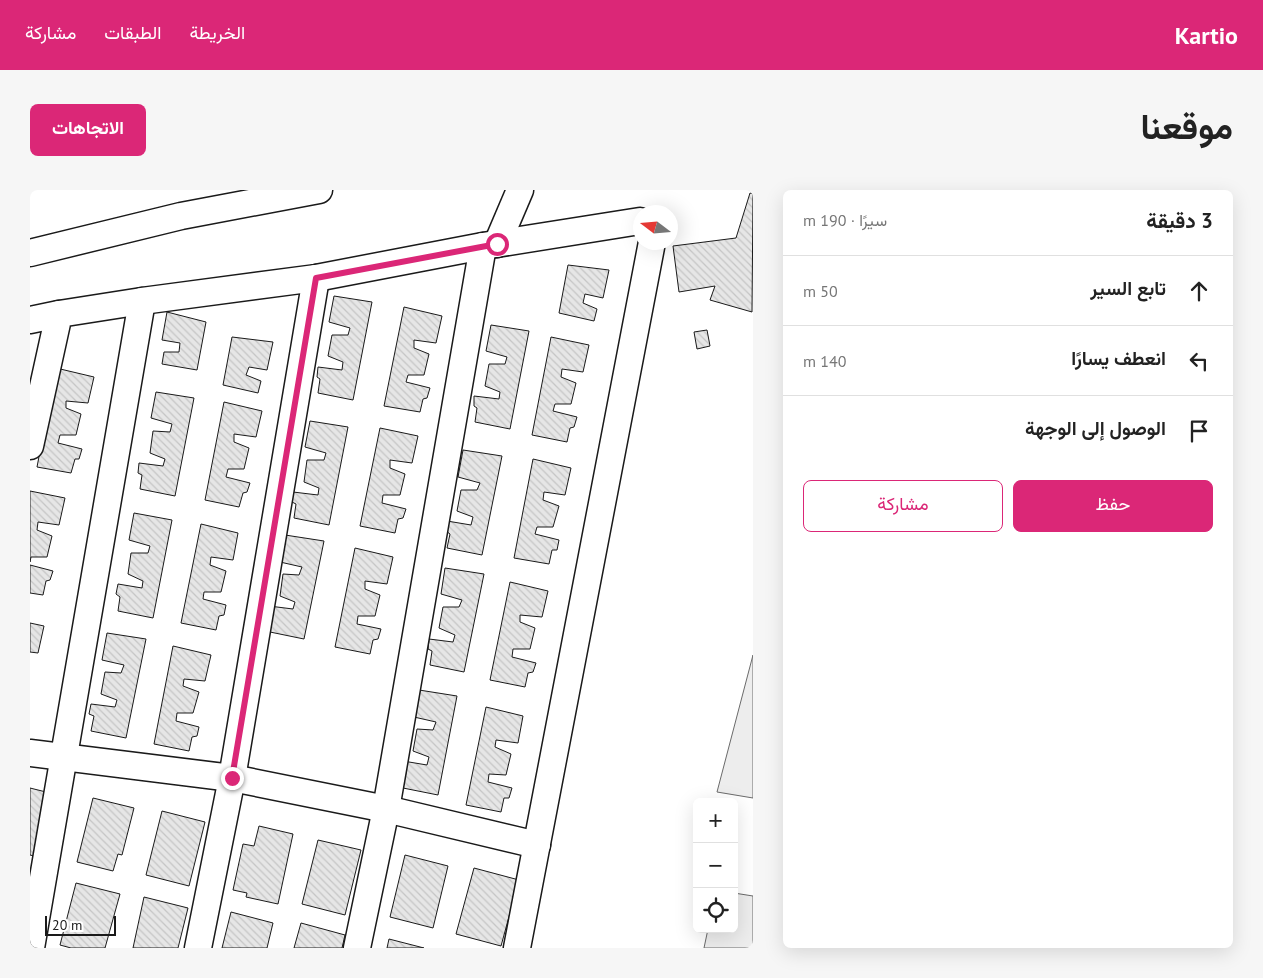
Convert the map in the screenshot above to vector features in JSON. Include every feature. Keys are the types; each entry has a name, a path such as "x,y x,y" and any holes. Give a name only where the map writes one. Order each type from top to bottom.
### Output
{"street":[{"path":"30,253 181,216 319,190"},
{"path":"357,948 386,810 490,245 520,190"},
{"path":"30,320 142,301 316,278 490,245 633,222"},
{"path":"517,948 650,250"},
{"path":"198,948 232,778 316,278"},
{"path":"31,948 142,301"},
{"path":"30,446 58,314"},
{"path":"30,753 232,778 386,810 537,845"}],"shaded area":[{"path":"753,655 753,798 717,792"},
{"path":"738,894 753,896 753,948 704,948 707,933 738,933"}],"building":[{"path":"750,193 753,194 752,312 710,300 715,286 679,292 674,250 678,250 678,245 736,238"},
{"path":"568,265 609,270 603,298 585,294 583,303 597,309 594,321 559,313"},
{"path":"334,296 372,302 353,400 318,393 320,379 317,377 318,367 342,370 343,362 328,356 332,335 348,335 350,328 329,322"},
{"path":"404,307 442,316 436,343 414,340 414,348 429,354 424,375 408,375 406,382 430,388 427,398 423,399 420,412 384,406"},
{"path":"167,312 206,322 197,370 162,364 164,352 179,352 180,343 162,340"},
{"path":"491,325 529,331 510,429 475,422 477,408 474,406 474,396 499,399 500,392 485,386 489,364 505,364 507,357 486,351"},
{"path":"707,330 710,346 697,349 694,332"},
{"path":"232,337 273,342 267,370 249,367 246,375 261,381 258,393 223,385"},
{"path":"551,337 589,345 583,372 562,369 561,377 576,383 571,404 555,404 553,411 577,417 574,427 570,428 567,442 532,435"},
{"path":"56,368 94,377 88,403 66,401 66,408 81,414 76,435 60,435 58,443 82,449 79,459 75,459 71,473 37,467"},
{"path":"156,392 194,398 175,496 140,489 142,475 138,473 139,463 163,466 165,459 150,453 153,431 170,432 172,424 151,418"},
{"path":"224,402 262,411 256,437 234,434 234,442 249,448 244,469 228,469 226,477 250,483 247,492 243,493 239,507 205,500"},
{"path":"310,421 348,427 329,525 294,518 296,504 292,502 293,492 318,495 319,488 304,482 307,460 324,460 326,453 305,447"},
{"path":"380,428 418,436 412,463 390,460 390,468 405,474 400,495 383,495 382,503 406,509 403,518 398,519 395,533 360,526"},
{"path":"463,450 502,456 482,555 447,548 450,534 446,531 447,521 471,525 473,517 457,511 461,490 477,490 480,483 458,477"},
{"path":"533,459 571,468 565,495 544,492 543,500 559,506 553,527 537,527 535,534 559,540 557,550 552,550 549,564 514,558"},
{"path":"30,491 65,498 59,525 38,522 37,530 52,536 47,557 31,557 30,562"},
{"path":"134,513 172,520 153,618 118,611 120,597 116,594 118,584 142,588 143,581 128,574 131,553 148,553 150,546 129,540"},
{"path":"201,524 238,533 233,560 211,557 210,565 226,571 221,592 204,592 203,599 226,605 224,615 219,616 216,630 181,623"},
{"path":"285,535 324,541 304,639 270,632 269,606 293,609 295,602 280,596 283,574 299,575 302,567 280,562"},
{"path":"355,548 393,557 387,584 365,581 365,589 380,595 375,616 358,616 357,624 381,629 378,639 373,640 370,654 335,647"},
{"path":"30,565 53,571 50,580 46,581 43,595 30,593"},
{"path":"445,568 484,574 464,672 430,665 432,651 428,649 429,639 453,642 455,635 439,628 443,607 459,607 462,600 441,594"},
{"path":"510,582 548,591 542,617 520,615 520,622 535,628 530,649 513,649 512,657 536,663 533,672 528,673 525,687 490,680"},
{"path":"30,623 44,626 38,653 30,652"},
{"path":"107,633 146,639 126,738 91,731 94,716 89,714 91,704 115,707 117,700 101,694 105,672 121,673 124,665 102,660"},
{"path":"173,646 211,655 205,681 184,679 183,686 199,692 193,713 177,713 176,721 199,727 197,736 192,737 189,751 154,744"},
{"path":"419,690 457,696 438,795 403,788 406,773 402,771 403,761 427,765 429,757 413,751 417,729 433,730 436,722 414,717"},
{"path":"486,707 523,716 518,743 496,740 495,747 511,754 506,775 489,774 488,782 512,788 509,798 504,798 501,812 466,805"},
{"path":"30,788 50,793 34,856 30,855"},
{"path":"93,798 134,808 122,855 118,854 113,871 77,862"},
{"path":"162,811 205,822 189,886 146,875"},
{"path":"259,826 293,834 278,904 246,897 247,893 233,890 243,844 254,846"},
{"path":"318,840 361,850 345,915 302,904"},
{"path":"405,855 448,866 433,928 390,917"},
{"path":"474,868 519,880 501,946 456,934"},
{"path":"76,883 120,894 105,948 71,948 60,945"},
{"path":"144,897 188,908 178,948 133,948"},
{"path":"231,912 273,923 267,948 222,948"},
{"path":"301,923 345,935 342,948 294,948"},
{"path":"389,939 424,948 387,948"}],"route":[{"path":"232,778 316,278 497,244"}]}
